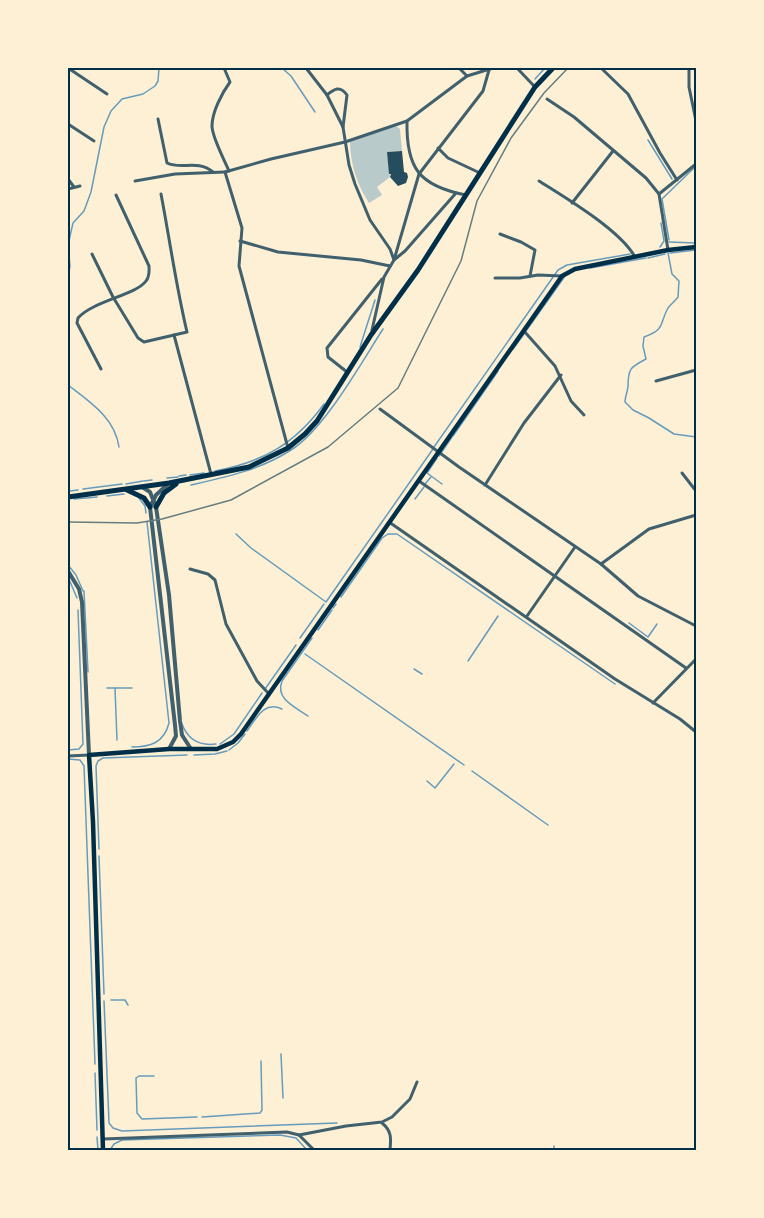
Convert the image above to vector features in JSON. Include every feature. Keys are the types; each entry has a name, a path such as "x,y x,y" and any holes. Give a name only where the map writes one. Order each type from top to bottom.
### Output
{"main road":[{"path":"68,497 212,476 249,467 288,448 317,421 371,335 418,270 536,87 553,68"},
{"path":"103,1150 89,755 169,749 217,749 233,742 562,276 575,269 635,256 696,247"},
{"path":"125,489 144,498 153,507 164,493 182,481"}],"street":[{"path":"68,68 107,94"},
{"path":"224,68 230,82 217,107 212,128 242,228 239,266 288,448"},
{"path":"306,68 327,95 343,127"},
{"path":"459,68 467,76"},
{"path":"135,181 175,174 227,172 345,142 407,121 467,76 491,68"},
{"path":"394,260 419,174 483,91 491,68"},
{"path":"517,68 536,87"},
{"path":"601,68 628,94 677,180"},
{"path":"689,68 689,87 696,121"},
{"path":"327,95 337,88 341,88 347,94 343,127 355,184 370,220 390,249 394,260"},
{"path":"547,99 574,117 646,178 659,194 668,250"},
{"path":"158,119 168,163 198,165 207,167 213,172"},
{"path":"407,121 406,141 410,159 419,174 433,184 466,195"},
{"path":"68,124 94,141"},
{"path":"438,148 448,158 480,173"},
{"path":"572,203 613,151"},
{"path":"659,194 696,164"},
{"path":"68,179 74,187"},
{"path":"539,181 625,242 635,256"},
{"path":"68,189 80,186"},
{"path":"347,372 328,357 327,348 384,277 394,260 405,251 456,193"},
{"path":"92,254 132,330 144,342 187,332 175,281 161,194"},
{"path":"101,369 76,323 81,315 113,297 137,288 146,281 150,274 149,266 116,195"},
{"path":"500,234 535,250 530,276"},
{"path":"240,241 278,252 361,260 390,266"},
{"path":"495,278 562,276"},
{"path":"371,335 384,277"},
{"path":"524,331 555,366 572,401 584,414"},
{"path":"174,335 212,476"},
{"path":"656,381 696,370"},
{"path":"485,485 524,423 561,375"},
{"path":"380,409 485,485 601,564 638,596 696,627"},
{"path":"682,473 696,491"},
{"path":"417,480 686,668"},
{"path":"153,499 169,483"},
{"path":"142,487 148,490 153,499 176,736 169,749"},
{"path":"153,507 169,595 182,735 191,749"},
{"path":"601,564 649,529 696,515"},
{"path":"389,522 615,679 680,719 696,732"},
{"path":"527,616 575,547"},
{"path":"190,569 208,574 215,580 226,624 257,681 269,694"},
{"path":"68,571 79,589 82,602 89,755 68,756"},
{"path":"653,703 696,659"},
{"path":"103,1139 287,1132 299,1135 382,1122 392,1117 410,1099 417,1082"},
{"path":"382,1122 388,1128 391,1138 390,1150"},
{"path":"299,1135 314,1150"}],"shaded area":[{"path":"396,126 400,129 402,151 387,152 390,177 377,187 382,195 369,203 355,174 350,141"}],"building":[{"path":"402,151 404,172 408,177 406,183 398,186 389,174 387,152"}],"waterway":[{"path":"68,245 73,223 84,211 91,192 104,127 111,111 122,99 143,94 155,86 158,81 159,68"},
{"path":"282,68 291,76 315,112"},
{"path":"535,79 545,68"},
{"path":"648,140 672,179"},
{"path":"669,240 662,199 696,166"},
{"path":"660,247 664,241 661,223"},
{"path":"669,242 696,243"},
{"path":"68,245 70,266 68,277"},
{"path":"670,253 696,250"},
{"path":"668,253 672,274 679,281 678,297 668,308 659,329 644,337 643,346 646,359 634,366 630,372 625,402 633,410 674,434 696,437"},
{"path":"434,447 558,270 567,265 630,254"},
{"path":"648,258 665,254"},
{"path":"590,268 646,258"},
{"path":"526,331 565,276"},
{"path":"360,347 375,300"},
{"path":"191,485 255,468 279,457 304,440 329,412 383,329"},
{"path":"513,349 524,334"},
{"path":"453,436 498,371"},
{"path":"68,385 93,404 107,419 117,437 119,447"},
{"path":"215,471 248,462 277,449 301,430 324,404"},
{"path":"439,456 452,437"},
{"path":"236,534 251,548 326,602 433,449"},
{"path":"437,458 427,473 442,484"},
{"path":"190,475 204,473"},
{"path":"179,476 186,475"},
{"path":"167,478 178,477"},
{"path":"425,484 431,477"},
{"path":"144,481 152,480"},
{"path":"126,484 143,481"},
{"path":"83,489 122,484"},
{"path":"415,499 424,487"},
{"path":"70,491 78,490"},
{"path":"107,496 124,494"},
{"path":"74,499 97,497"},
{"path":"139,498 145,506 146,513"},
{"path":"132,747 150,745 160,739 169,723 147,522"},
{"path":"341,597 382,538 388,534 397,534 615,684"},
{"path":"68,565 84,591 88,672"},
{"path":"68,577 77,598"},
{"path":"300,638 324,604"},
{"path":"333,608 336,604"},
{"path":"68,750 79,749 83,744 78,610"},
{"path":"318,630 332,610"},
{"path":"468,661 498,616"},
{"path":"629,623 648,637 657,624"},
{"path":"308,716 284,698 281,687 282,681 312,638"},
{"path":"265,689 296,645"},
{"path":"305,654 464,765"},
{"path":"414,669 422,674"},
{"path":"107,688 132,688"},
{"path":"115,688 117,740"},
{"path":"220,744 234,734 262,693"},
{"path":"247,731 265,709 270,707 282,709"},
{"path":"182,724 195,741 216,744"},
{"path":"229,750 245,734"},
{"path":"194,755 227,751"},
{"path":"99,849 96,766 98,761 103,758 187,755"},
{"path":"68,759 80,760 84,766 95,1064"},
{"path":"427,781 435,788 454,764"},
{"path":"472,771 548,825"},
{"path":"99,856 104,994"},
{"path":"111,1000 125,1000 128,1005"},
{"path":"104,1001 109,1122"},
{"path":"281,1054 283,1098"},
{"path":"202,1117 260,1113 262,1110 261,1061"},
{"path":"95,1073 97,1130"},
{"path":"154,1076 136,1078 137,1113 142,1119 197,1117"},
{"path":"109,1123 113,1128 122,1131 337,1123"},
{"path":"110,1150 114,1144 122,1140 280,1135 296,1138 307,1150"},
{"path":"97,1137 98,1150"}],"railway":[{"path":"68,522 137,523 162,519 231,500 328,447 398,388 461,261 477,201 511,138 544,93 568,68"}]}
